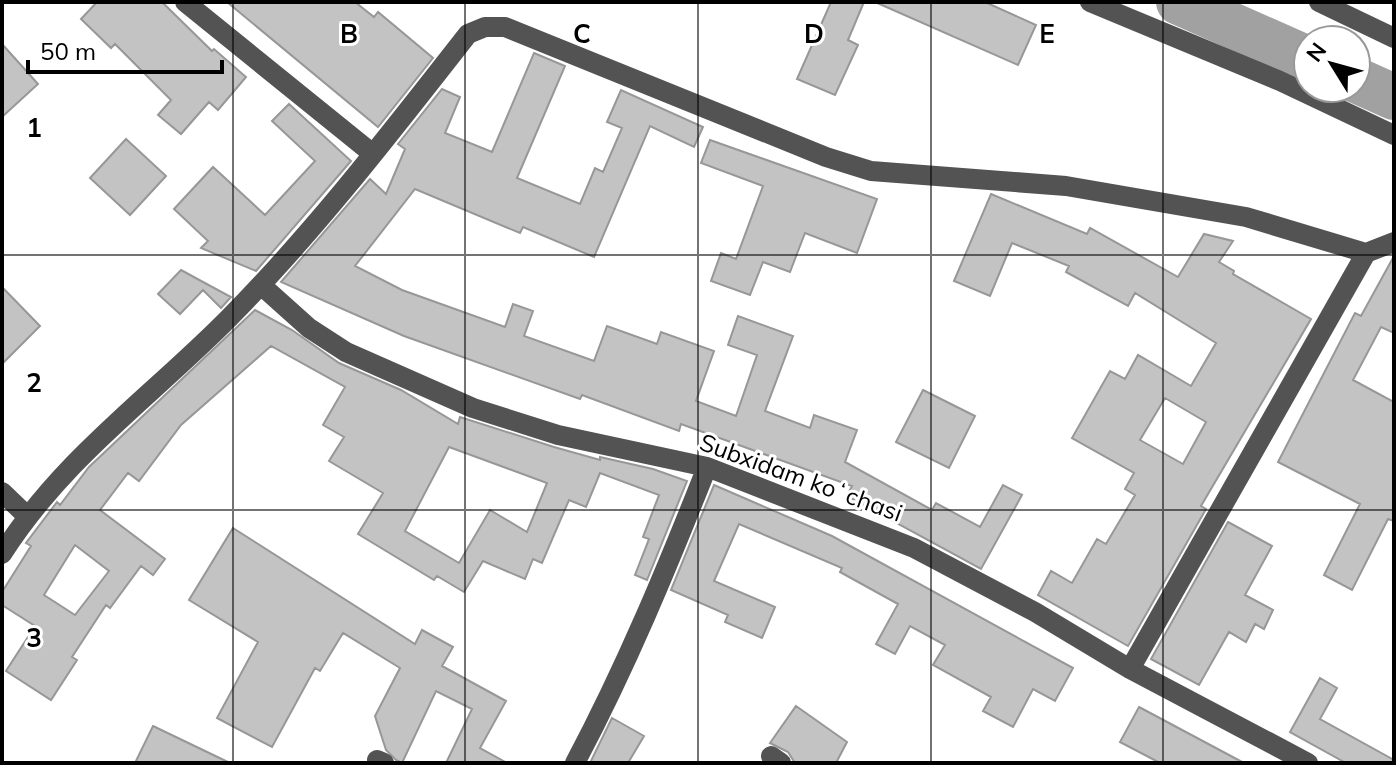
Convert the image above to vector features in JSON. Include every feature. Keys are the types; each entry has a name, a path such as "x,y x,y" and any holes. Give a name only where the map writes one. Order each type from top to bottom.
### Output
{"street":[{"path":"185,2 373,154"},
{"path":"1090,2 1280,81 1394,135"},
{"path":"1319,2 1394,38"},
{"path":"2,554 26,515 93,443 220,327 261,285 373,154 468,34 485,27 505,27 826,157 871,171 1066,186 1246,217 1366,253 1394,242"},
{"path":"1130,669 1366,253"},
{"name":"Subxidam koʻchasi","path":"261,285 309,328 346,352 473,408 558,435 707,467 914,548 1035,612 1130,669 1308,763"},
{"path":"575,763 610,699 664,578 707,467"},
{"path":"2,492 26,515"}],"building":[{"path":"97,2 162,2 212,51 214,49 246,77 218,110 209,102 181,134 158,115 171,100 115,44 111,48 81,19"},
{"path":"227,2 355,2 374,17 378,12 433,58 378,127"},
{"path":"831,2 864,2 848,40 858,45 835,95 797,79"},
{"path":"875,2 985,2 1036,25 1018,65"},
{"path":"2,44 38,84 2,117"},
{"path":"534,53 565,66 517,178 580,204 595,168 603,172 622,128 607,122 621,90 703,127 694,147 650,126 594,257 523,227 520,233 415,189 355,266 402,290 505,327 513,304 533,311 524,336 594,361 607,326 657,344 661,332 714,351 696,401 736,416 757,355 728,345 738,316 793,336 765,411 810,428 814,415 857,430 845,462 932,510 936,503 980,527 1003,485 1022,495 981,569 847,496 852,486 681,424 679,431 582,395 580,399 404,336 281,282 370,179 386,194 405,149 398,144 442,89 460,97 445,133 492,152"},
{"path":"289,104 351,161 256,271 201,248 208,241 174,209 213,167 265,215 315,161 272,121"},
{"path":"126,139 166,176 130,215 90,178"},
{"path":"710,140 877,199 857,253 805,233 790,272 763,262 750,295 711,281 721,253 736,259 763,186 701,163"},
{"path":"991,194 1087,234 1090,228 1178,277 1204,234 1233,241 1219,262 1234,271 1233,274 1311,319 1201,506 1206,509 1128,646 1038,595 1051,571 1072,583 1097,539 1106,544 1135,495 1125,489 1134,473 1072,438 1110,371 1125,379 1138,355 1191,386 1216,343 1135,293 1128,306 1066,272 1069,266 1012,243 990,296 954,281","holes":["1165,398 1206,422 1183,464 1140,440"]},
{"path":"1394,256 1394,333 1381,327 1353,380 1394,402 1394,521 1388,519 1352,590 1324,575 1360,504 1278,462 1355,313 1361,316"},
{"path":"181,270 231,297 221,308 203,290 180,314 158,294"},
{"path":"2,287 40,326 2,364"},
{"path":"255,310 292,330 339,363 401,390 458,424 460,417 600,460 600,457 653,469 687,481 647,580 635,575 649,539 643,537 659,495 600,473 586,507 569,500 542,563 533,559 525,579 483,561 464,592 437,576 434,580 358,534 383,493 329,461 344,437 323,425 345,387 271,346 181,425 139,481 128,473 100,510 165,559 153,575 141,566 110,608 106,605 72,657 77,660 51,700 6,671 35,626 2,605 2,592 31,546 26,543 89,467","holes":["449,447 547,483 527,532 490,510 459,563 405,531","75,545 109,571 75,615 44,595"]},
{"path":"923,390 975,416 949,468 896,442"},
{"path":"714,485 832,536 1073,668 1055,701 1033,689 1013,727 983,711 991,697 933,665 945,645 910,626 895,654 876,644 898,604 840,572 842,568 739,524 714,581 775,607 762,638 725,622 728,615 671,590"},
{"path":"1228,522 1272,546 1245,595 1273,610 1264,629 1255,624 1246,642 1229,632 1199,685 1151,659"},
{"path":"233,528 415,644 422,630 453,647 442,666 506,701 480,748 507,763 446,763 472,709 436,691 402,763 396,760 386,750 375,716 400,668 343,633 320,671 315,668 272,747 217,718 258,642 189,600"},
{"path":"1320,678 1337,688 1320,719 1394,760 1394,763 1346,763 1290,732"},
{"path":"796,706 847,742 836,763 795,763 788,752 770,743"},
{"path":"1139,707 1244,763 1160,763 1120,742"},
{"path":"612,718 644,736 628,763 590,763"},
{"path":"153,726 230,763 135,763"}],"waterway":[{"path":"1179,2 1292,52"},
{"path":"1372,87 1394,97"}]}
